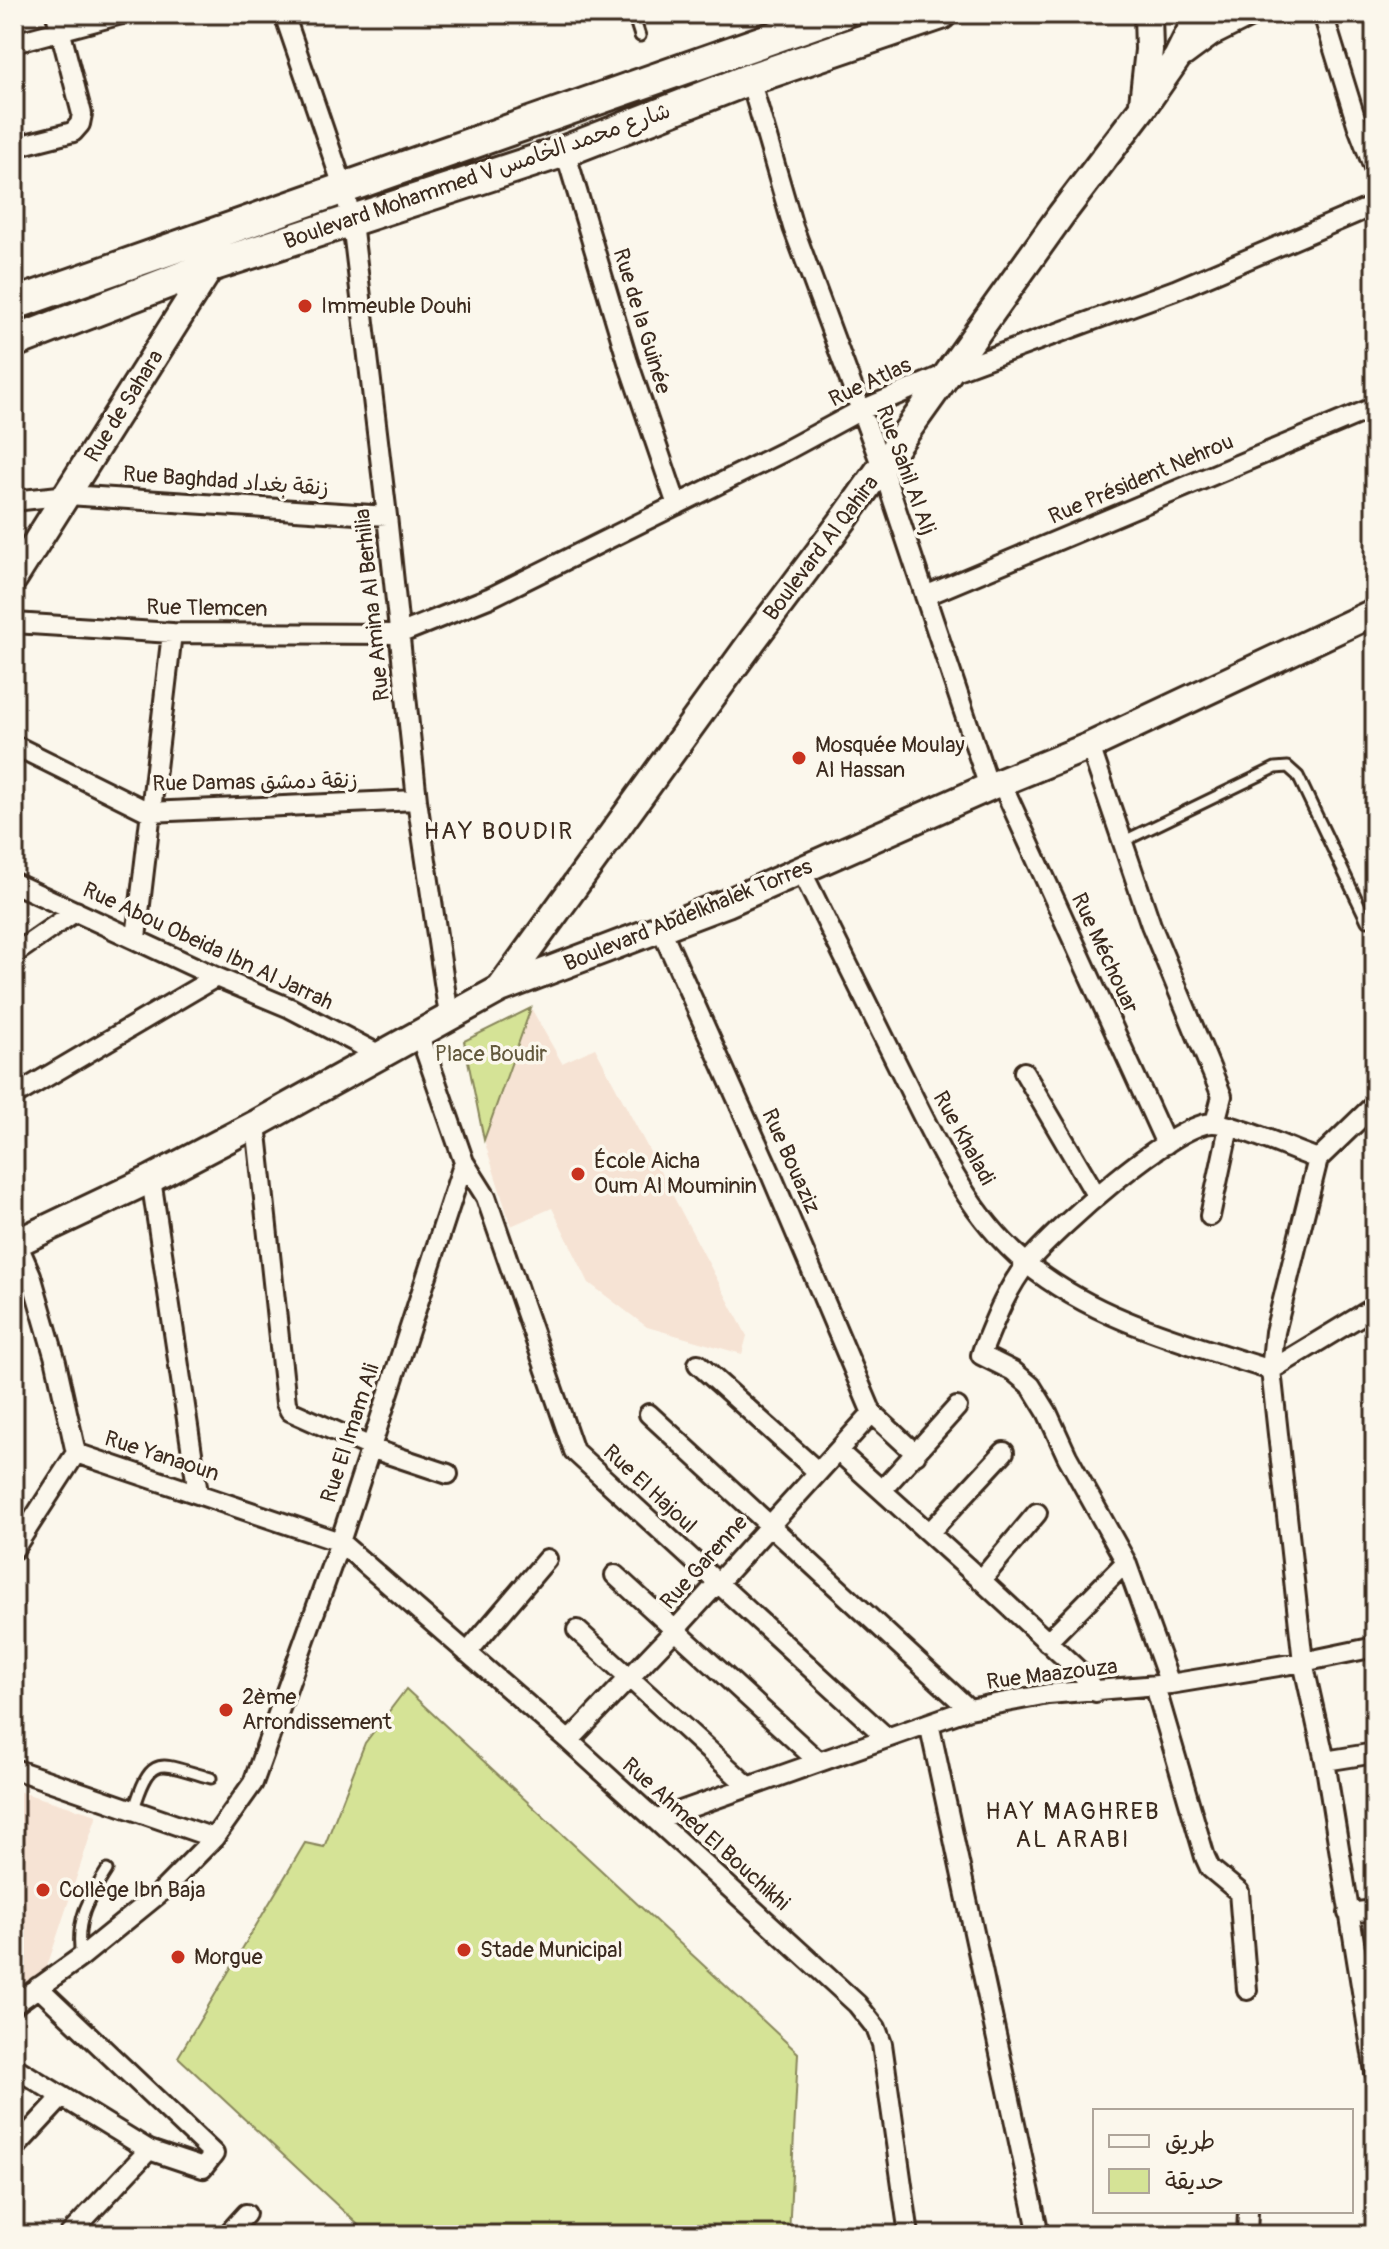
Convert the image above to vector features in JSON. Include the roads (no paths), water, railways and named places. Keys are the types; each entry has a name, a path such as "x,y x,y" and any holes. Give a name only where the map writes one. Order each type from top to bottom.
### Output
{"main road":[{"name":"Boulevard Mohammed V شارع محمد الخامس","path":"14,304 840,14"},
{"name":"Boulevard Mohammed V شارع محمد الخامس","path":"14,342 211,266 565,151 750,79 941,14"},
{"path":"1143,107 1149,50 1148,14"},
{"name":"Boulevard Al Qahira","path":"500,989 1143,107 1177,58 1199,14"},
{"path":"1177,58 1210,33 1248,14"},
{"name":"Rue de Sahara","path":"14,578 211,266 224,230"},
{"name":"Boulevard Abdelkhalek Torres","path":"15,1241 151,1179 500,989 727,903 995,784 1090,746 1375,612"}],"street":[{"path":"14,43 58,22 122,14"},
{"name":"Rue Amina Al Berhilia","path":"284,14 344,189 352,222 417,800 449,1016"},
{"path":"1323,14 1375,171"},
{"path":"14,147 73,132 80,124 82,114 58,22"},
{"name":"Rue Sahil Al Alj","path":"750,79 793,227 995,784"},
{"name":"Rue de la Guinée","path":"565,151 628,362 677,505"},
{"name":"Rue Atlas","path":"399,634 491,597 859,411 946,374 1175,290 1375,205"},
{"name":"Rue Président Nehrou","path":"925,596 1375,407"},
{"name":"Rue Baghdad زنقة بغداد","path":"14,501 68,495 387,516"},
{"name":"Rue Tlemcen","path":"14,623 172,633 399,634"},
{"path":"136,938 172,633"},
{"name":"Rue Damas زنقة دمشق","path":"14,745 149,812 417,800"},
{"path":"1090,746 1151,925 1222,1096 1222,1125 1210,1216"},
{"name":"Rue Méchouar","path":"995,784 1166,1144"},
{"name":"Rue Khaladi","path":"801,870 951,1172 991,1228 1027,1263 1056,1284 1134,1324 1271,1370"},
{"name":"Rue Abou Obeida Ibn Al Jarrah","path":"14,883 290,1008 380,1055"},
{"path":"14,954 76,911"},
{"name":"Rue Bouaziz","path":"661,929 770,1172 872,1413"},
{"path":"14,1096 216,977"},
{"path":"419,1033 464,1162"},
{"path":"1024,1072 1096,1195"},
{"path":"1375,1104 1318,1159 1277,1323 1271,1370 1303,1662 1325,1761 1375,2072"},
{"path":"256,1124 286,1403 290,1411 382,1452 448,1474"},
{"path":"1247,1990 1239,1892 1210,1868 1205,1857 1162,1685 1126,1562 1031,1386 1013,1371 981,1355 998,1311 1027,1263 1096,1195 1189,1130 1222,1125 1318,1159"},
{"name":"Rue El Imam Ali","path":"14,2005 81,1957 161,1892 214,1838 253,1783 340,1542 464,1162"},
{"name":"Rue El Hajoul","path":"464,1162 486,1197 574,1451 887,1738"},
{"path":"151,1179 198,1493"},
{"path":"15,1241 31,1275 56,1362 76,1453"},
{"path":"1271,1370 1375,1307"},
{"path":"698,1364 818,1472"},
{"path":"882,1490 957,1407"},
{"path":"872,1413 916,1454"},
{"name":"Rue Garenne","path":"569,1741 675,1630 872,1413"},
{"path":"649,1414 969,1709"},
{"path":"838,1451 981,1580 1096,1692"},
{"path":"929,1533 1004,1452"},
{"name":"Rue Yanaoun","path":"14,1549 76,1453 340,1542"},
{"path":"981,1580 1037,1513"},
{"name":"Rue Ahmed El Bouchikhi","path":"340,1542 569,1741 857,2004 876,2028 882,2044 909,2235"},
{"path":"467,1653 547,1559"},
{"path":"1047,1642 1126,1562"},
{"path":"615,1575 819,1762"},
{"path":"577,1630 749,1787"},
{"name":"Rue Maazouza","path":"655,1820 969,1709 1048,1694 1162,1685 1303,1662 1375,1646"},
{"path":"929,1723 1039,2235"},
{"path":"1325,1761 1375,1753"},
{"path":"14,1769 214,1838"},
{"path":"1348,1913 1375,1910"},
{"path":"14,2067 149,2150 203,2168 214,2154 38,1987"},
{"path":"14,2149 62,2097"},
{"path":"69,2235 149,2150"},
{"path":"1247,2235 1248,2213"},
{"path":"227,2235 246,2214"}],"lane":[{"path":"633,14 640,36"},
{"path":"1122,842 1275,768 1288,767 1298,776 1367,921"},
{"path":"134,1809 144,1779 151,1769 162,1765 211,1778"},
{"path":"81,1957 78,1937 81,1917 107,1870"}],"place":[{"name":"Immeuble Douhi","path":"305,306"},
{"name":"Mosquée Moulay Al Hassan","path":"799,758"},
{"name":"École Aicha Oum Al Mouminin","path":"578,1174"},
{"name":"2ème Arrondissement","path":"226,1710"},
{"name":"Collège Ibn Baja","path":"43,1890"},
{"name":"Stade Municipal","path":"464,1950"},
{"name":"Morgue","path":"178,1957"}],"district":[{"name":"HAY BOUDIR","path":"499,831"},
{"name":"HAY MAGHREB AL ARABI","path":"1073,1825"}],"park label":[{"name":"Place Boudir","path":"491,1054"}]}
